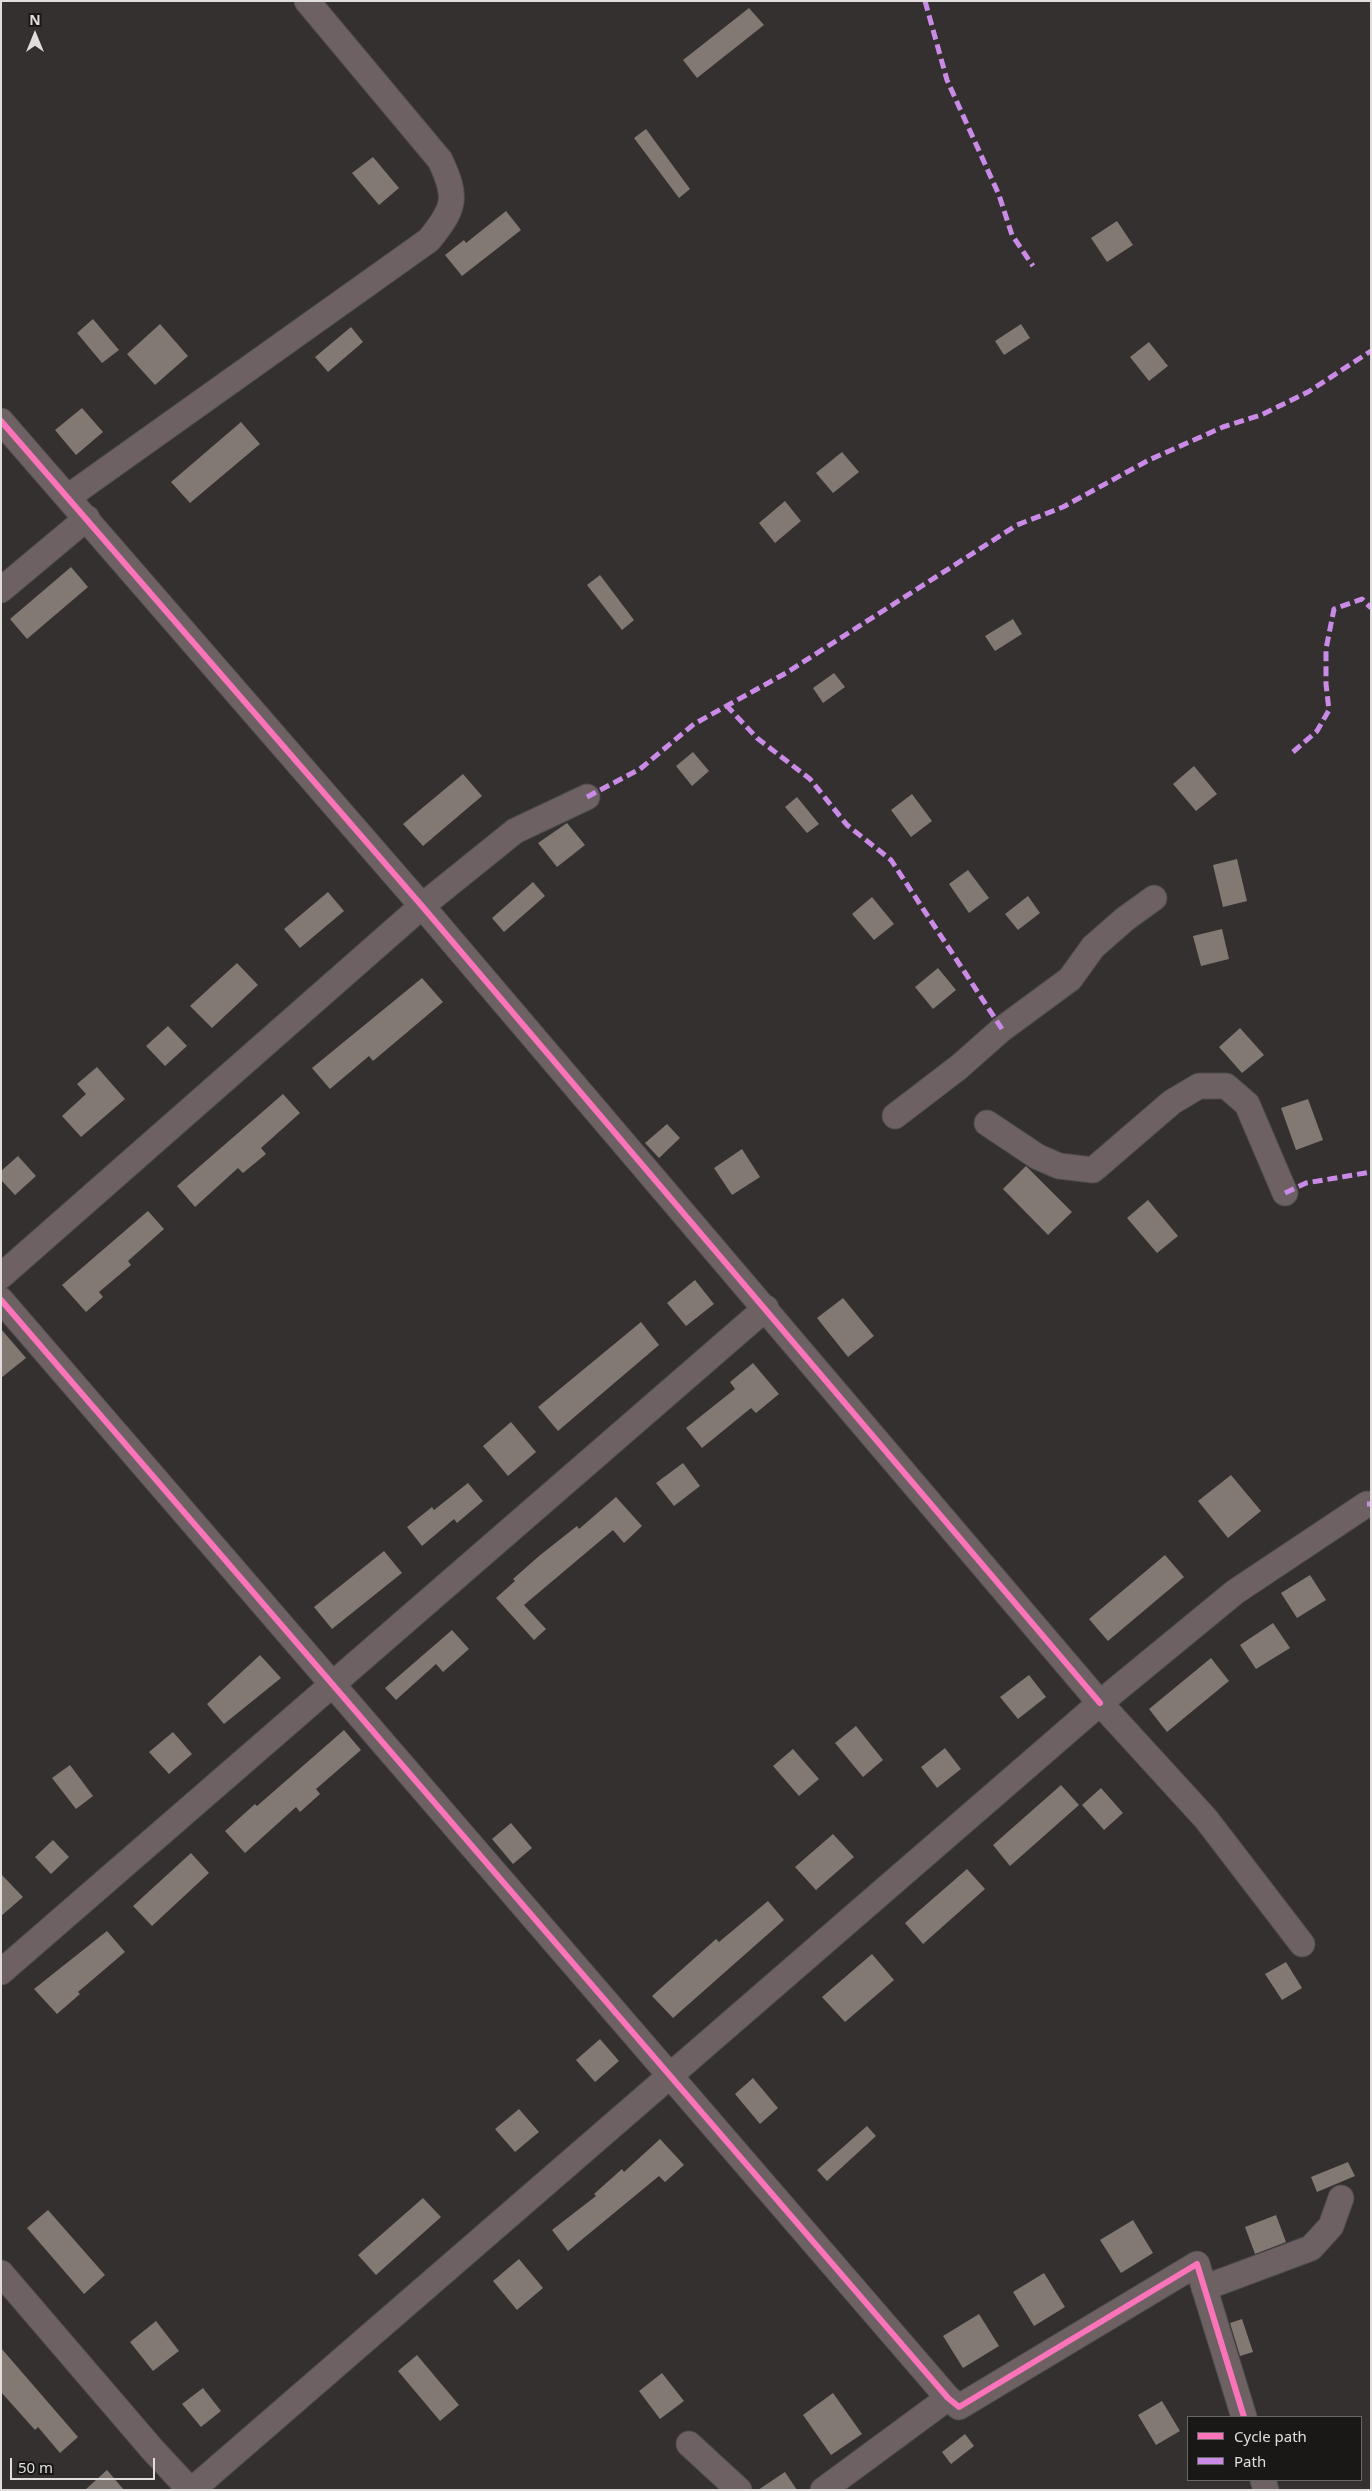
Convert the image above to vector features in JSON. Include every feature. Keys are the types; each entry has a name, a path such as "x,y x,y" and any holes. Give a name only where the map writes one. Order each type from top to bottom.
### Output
{"street":[{"path":"68,497 429,240 444,221 453,200 450,180 440,160 307,1"},
{"path":"1,421 422,906 766,1308 1100,1703 1206,1819 1302,1944"},
{"path":"1,590 87,518"},
{"path":"1,1276 422,906 515,831 587,797"},
{"path":"895,1116 959,1066 1002,1029 1070,979 1093,947 1125,919 1154,898"},
{"path":"987,1123 1038,1157 1059,1166 1093,1170 1172,1102 1199,1086 1226,1086 1247,1104 1285,1193"},
{"path":"1,1300 948,2398 959,2407 1197,2264 1244,2416"},
{"path":"1,1972 766,1308"},
{"path":"1,2273 152,2450 191,2490 669,2074 1100,1703 1235,1592 1367,1504"},
{"path":"1204,2288 1311,2248 1331,2226 1341,2198"},
{"path":"823,2490 948,2398"},
{"path":"689,2444 739,2490"}],"building":[{"path":"749,8 764,25 697,78 683,60"},
{"path":"646,129 690,189 679,198 634,138"},
{"path":"373,157 399,188 379,205 352,173"},
{"path":"506,211 521,230 462,276 445,255 464,240 466,243"},
{"path":"1117,221 1133,245 1107,262 1091,238"},
{"path":"93,319 119,350 102,363 77,333"},
{"path":"160,324 188,356 155,385 127,354"},
{"path":"1021,324 1030,338 1004,355 995,341"},
{"path":"351,327 363,342 328,372 315,357"},
{"path":"1149,342 1168,366 1149,381 1130,357"},
{"path":"82,408 103,432 76,455 55,430"},
{"path":"241,422 260,444 190,503 171,482"},
{"path":"842,452 859,472 833,493 816,473"},
{"path":"785,501 801,521 775,543 759,523"},
{"path":"71,567 88,587 27,639 10,619"},
{"path":"600,575 634,620 622,630 587,585"},
{"path":"1013,619 1022,634 995,651 985,636"},
{"path":"834,673 845,687 823,703 813,688"},
{"path":"693,752 709,771 692,786 676,766"},
{"path":"1194,766 1217,794 1196,811 1173,784"},
{"path":"463,774 482,796 423,846 403,824"},
{"path":"912,794 932,821 911,837 891,810"},
{"path":"797,797 819,824 807,833 785,807"},
{"path":"567,823 585,845 557,867 538,843"},
{"path":"1237,859 1247,901 1223,907 1213,865"},
{"path":"968,870 989,898 969,913 949,884"},
{"path":"533,882 545,896 504,932 492,918"},
{"path":"328,892 344,911 300,948 284,929"},
{"path":"1028,896 1040,913 1018,930 1005,914"},
{"path":"872,897 894,924 874,940 852,914"},
{"path":"1222,929 1229,959 1201,966 1193,936"},
{"path":"237,963 258,985 212,1028 190,1006"},
{"path":"938,968 956,990 933,1009 915,987"},
{"path":"422,978 443,1002 373,1061 369,1056 330,1089 312,1068"},
{"path":"168,1026 187,1046 165,1066 146,1046"},
{"path":"1240,1028 1264,1055 1242,1073 1219,1047"},
{"path":"97,1067 125,1099 81,1137 62,1116 86,1094 77,1084"},
{"path":"283,1094 300,1113 261,1148 266,1154 243,1173 238,1168 195,1207 177,1186"},
{"path":"1308,1099 1323,1140 1296,1150 1281,1108"},
{"path":"667,1124 680,1138 659,1158 645,1143"},
{"path":"742,1149 760,1177 732,1195 714,1168"},
{"path":"18,1156 36,1176 15,1195 1,1180 1,1171"},
{"path":"1026,1166 1072,1212 1048,1235 1003,1189"},
{"path":"1148,1200 1178,1236 1157,1253 1127,1218"},
{"path":"148,1211 164,1229 128,1261 131,1265 99,1292 103,1297 86,1312 62,1285"},
{"path":"695,1280 714,1304 686,1326 667,1303"},
{"path":"843,1298 874,1336 848,1357 817,1318"},
{"path":"641,1322 659,1345 558,1431 538,1407"},
{"path":"1,1329 26,1358 1,1378"},
{"path":"753,1363 779,1394 756,1413 751,1408 702,1448 686,1428 735,1389 730,1382"},
{"path":"511,1422 536,1452 508,1476 483,1446"},
{"path":"683,1463 700,1486 674,1506 656,1483"},
{"path":"1231,1475 1261,1511 1228,1538 1198,1501"},
{"path":"468,1483 483,1501 457,1523 454,1519 422,1546 407,1527 432,1507 434,1510"},
{"path":"616,1497 642,1526 624,1543 613,1530 524,1605 546,1629 534,1640 496,1598 515,1581 513,1579 539,1556 577,1526 579,1529"},
{"path":"384,1551 402,1573 332,1629 314,1607"},
{"path":"1165,1555 1184,1577 1108,1641 1089,1619"},
{"path":"1310,1575 1326,1600 1297,1618 1281,1593"},
{"path":"1273,1623 1290,1648 1256,1669 1240,1645"},
{"path":"452,1630 469,1649 443,1672 436,1664 396,1700 385,1688"},
{"path":"260,1655 281,1678 224,1724 207,1704"},
{"path":"1211,1658 1229,1681 1167,1732 1149,1709"},
{"path":"1029,1675 1046,1697 1018,1719 1000,1697"},
{"path":"856,1726 883,1760 863,1777 835,1743"},
{"path":"344,1730 361,1750 316,1789 320,1794 300,1812 296,1807 245,1853 225,1831 255,1804 257,1806"},
{"path":"173,1732 192,1754 169,1774 149,1752"},
{"path":"945,1748 961,1769 937,1788 921,1767"},
{"path":"793,1749 819,1779 799,1796 773,1766"},
{"path":"70,1765 93,1796 76,1809 52,1778"},
{"path":"1061,1785 1079,1805 1010,1866 993,1845"},
{"path":"1101,1788 1123,1813 1104,1830 1082,1805"},
{"path":"511,1823 532,1848 513,1864 492,1839"},
{"path":"833,1834 854,1857 816,1890 795,1867"},
{"path":"53,1840 69,1857 51,1874 35,1857"},
{"path":"191,1853 209,1873 152,1926 133,1906"},
{"path":"967,1869 985,1889 923,1944 905,1923"},
{"path":"1,1874 23,1897 1,1916"},
{"path":"768,1901 784,1920 673,2018 652,1996 716,1939 719,1942"},
{"path":"107,1931 125,1952 78,1992 80,1994 57,2014 34,1989"},
{"path":"872,1954 894,1980 845,2022 822,1997"},
{"path":"1286,1962 1302,1988 1282,2000 1265,1974"},
{"path":"600,2039 619,2061 595,2082 576,2060"},
{"path":"753,2078 778,2108 760,2124 735,2094"},
{"path":"519,2109 539,2132 515,2152 495,2129"},
{"path":"867,2126 876,2136 827,2181 817,2170"},
{"path":"660,2139 684,2165 665,2182 659,2176 568,2251 552,2230 596,2196 594,2194 622,2169 624,2172"},
{"path":"1348,2162 1355,2176 1317,2192 1311,2177"},
{"path":"423,2198 441,2217 376,2275 358,2255"},
{"path":"48,2210 105,2275 84,2294 27,2228"},
{"path":"1276,2215 1286,2242 1255,2254 1245,2227"},
{"path":"1133,2220 1153,2253 1121,2273 1100,2240"},
{"path":"519,2259 543,2288 517,2310 493,2281"},
{"path":"1044,2273 1065,2307 1034,2326 1013,2292"},
{"path":"979,2314 999,2346 963,2368 943,2336"},
{"path":"1242,2319 1253,2352 1240,2356 1230,2323"},
{"path":"156,2321 179,2351 153,2371 130,2342"},
{"path":"1,2348 78,2437 60,2453 38,2427 35,2430 1,2392"},
{"path":"417,2355 459,2405 440,2421 398,2371"},
{"path":"662,2373 684,2401 660,2419 639,2391"},
{"path":"203,2388 221,2411 201,2427 182,2404"},
{"path":"833,2393 862,2434 831,2455 803,2415"},
{"path":"1162,2401 1180,2431 1156,2445 1138,2415"},
{"path":"965,2434 974,2446 951,2464 942,2452"},
{"path":"107,2470 124,2490 85,2490"},
{"path":"785,2472 797,2490 758,2490"}],"marked path":[{"path":"925,1 947,80 999,195 1012,235 1033,266"},
{"path":"587,797 640,769 694,724 786,673 1017,525 1063,507 1149,460 1223,427 1261,415 1308,392 1371,351"},
{"path":"1293,752 1317,731 1329,710 1326,684 1326,649 1334,609 1362,599 1371,608"},
{"path":"726,705 757,738 810,779 847,825 891,860 1002,1029"},
{"path":"1285,1193 1306,1183 1371,1172"}],"cycle path":[{"path":"1,421 422,906 1100,1703"},
{"path":"1,1300 948,2398 959,2407 1197,2264 1244,2416"}]}
